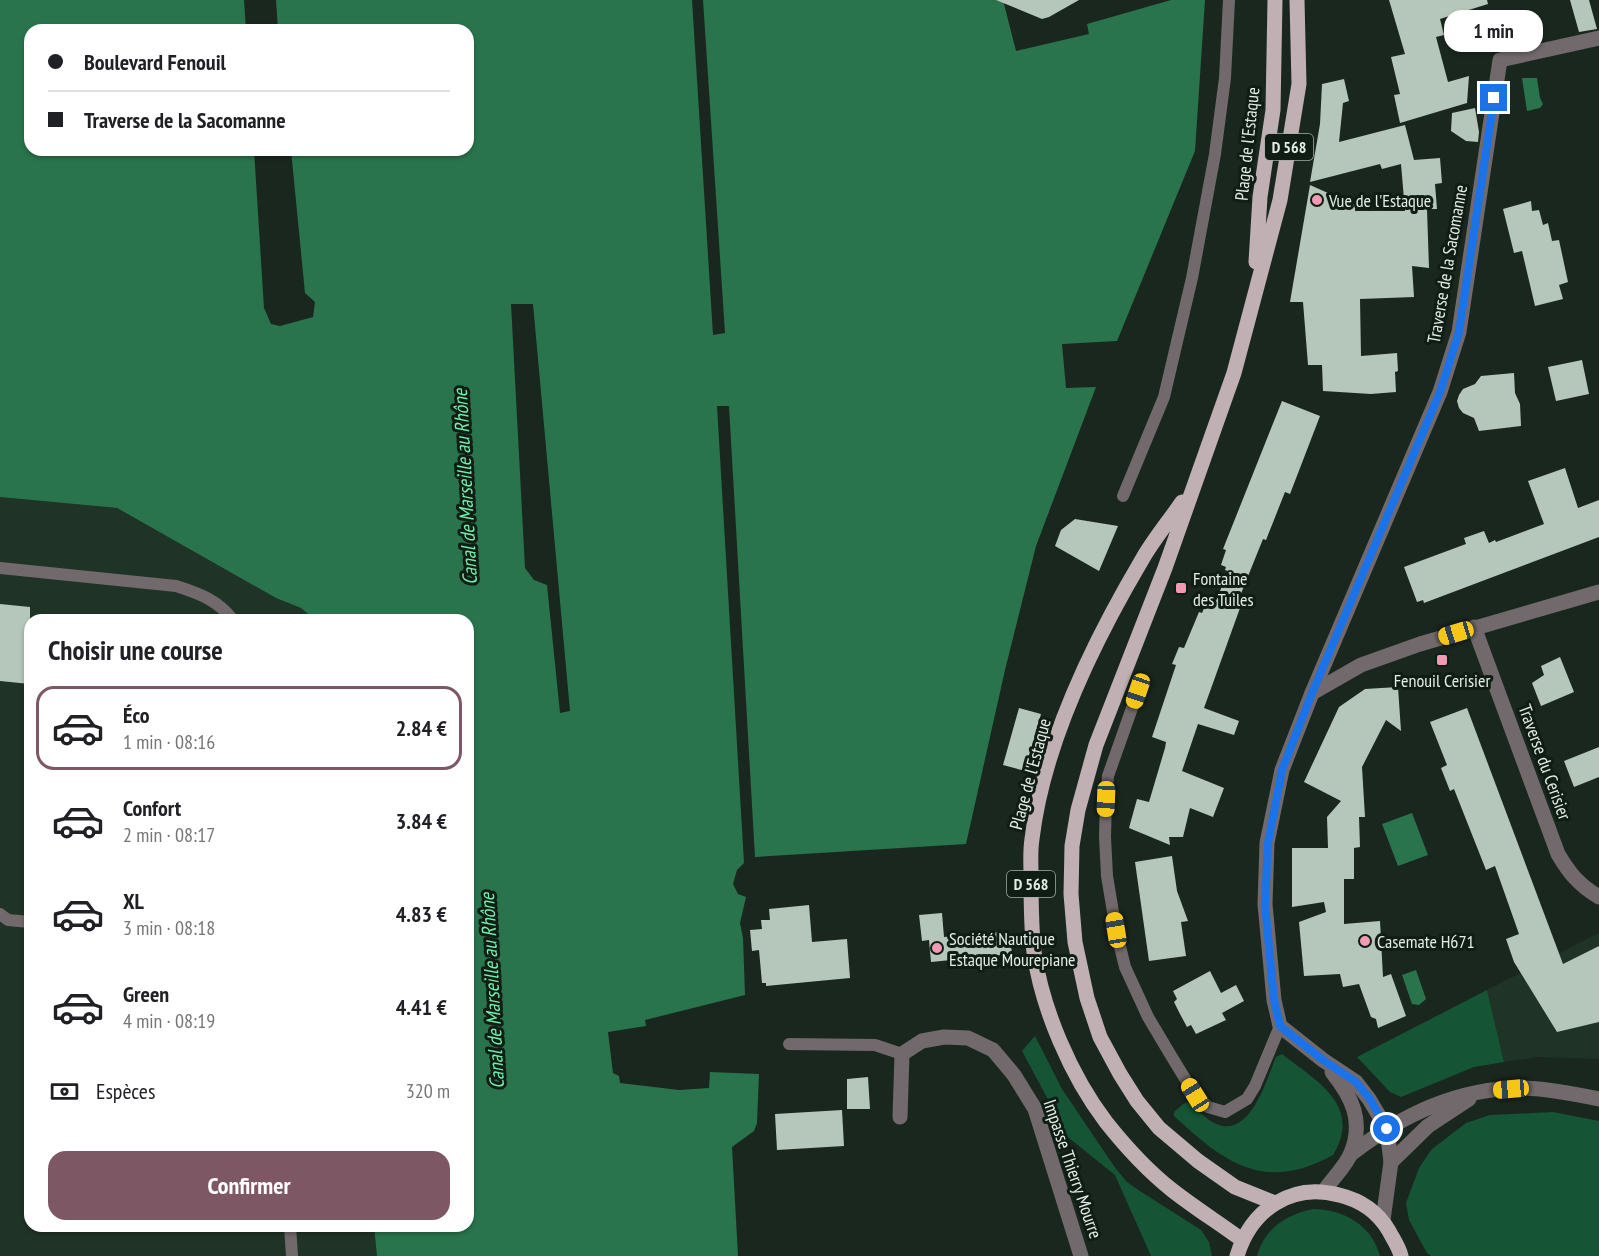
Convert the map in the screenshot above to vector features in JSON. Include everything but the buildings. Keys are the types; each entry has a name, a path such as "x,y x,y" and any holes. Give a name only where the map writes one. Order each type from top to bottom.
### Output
{"main road":[{"name":"Plage de l'Estaque","path":"1255,292 1260,197 1273,110 1278,0"},
{"name":"Plage de l'Estaque","path":"1275,1203 1235,1187 1198,1161 1159,1128 1137,1101 1100,1037 1087,998 1075,942 1071,894 1072,846 1077,810 1096,745 1165,568 1234,373 1280,200 1299,84 1297,0"},
{"name":"Plage de l'Estaque","path":"1192,488 1143,557 1094,650 1055,746 1040,796 1032,840 1031,896 1034,953 1048,1011 1065,1052 1085,1090 1106,1122 1132,1151 1172,1189 1242,1240"},
{"path":"1237,1256 1242,1240 1256,1219 1275,1203 1299,1193 1324,1191 1356,1199 1383,1220 1402,1255"}],"street":[{"name":"Traverse de la Sacomanne","path":"1312,693 1440,392 1459,332 1500,60 1599,38"},
{"path":"1383,1220 1390,1162 1387,1129 1370,1099 1356,1082 1323,1060 1280,1026 1274,1000 1265,904 1268,843 1282,770 1312,693 1361,665 1474,627 1599,592"},
{"name":"Traverse du Cerisier","path":"1474,627 1558,854 1576,881 1584,889 1599,897"},
{"name":"Impasse Thierry Mourre","path":"902,1054 922,1041 944,1037 968,1038 993,1050 1014,1075 1035,1109 1081,1256"},
{"path":"900,1117 902,1054"},
{"path":"1323,1060 1347,1091 1353,1105 1357,1126 1351,1154"},
{"path":"1324,1191 1351,1154 1387,1129 1422,1109 1449,1098 1525,1088 1599,1099"},
{"path":"1390,1162 1428,1126 1477,1094"}],"lane":[{"path":"1123,496 1164,397 1192,278 1215,154 1223,89 1229,0"},
{"path":"0,568 176,586 203,594 229,614"},
{"path":"1138,691 1108,776 1106,799 1107,876 1125,967 1148,1017 1195,1095 1208,1107 1225,1112 1247,1099 1255,1086 1280,1026"},
{"path":"0,914 8,920 24,921"},
{"path":"789,1044 875,1045 902,1054"},
{"path":"290,1232 292,1256"}],"shaded area":[{"path":"0,497 116,508 276,598 301,608 308,614 24,614 24,1232 375,1232 377,1256 0,1256"},
{"path":"1599,933 1599,1059 1537,1057 1504,1062 1487,990"},
{"path":"1487,990 1504,1062 1474,1067 1401,1097 1390,1092 1357,1057"},
{"path":"1035,1036 1062,1089 1116,1169 1127,1182 1201,1230 1209,1242 1212,1256 1151,1256 1115,1175 1059,1130 1052,1107 1022,1051"},
{"path":"1282,1054 1321,1085 1332,1096 1339,1108 1342,1122 1341,1137 1333,1155 1308,1166 1286,1172 1266,1172 1229,1159 1174,1116 1174,1112 1188,1102 1218,1125 1234,1125 1243,1120 1257,1101 1276,1057"},
{"path":"1553,1112 1599,1121 1599,1256 1431,1256 1427,1253 1409,1220 1406,1203 1419,1168 1432,1149 1466,1123 1490,1115"},
{"path":"1313,1209 1335,1212 1355,1221 1370,1236 1380,1256 1257,1256 1265,1238 1278,1224 1303,1211"}],"water":[{"name":"Canal de Marseille au Rhône","path":"0,0 244,0 246,24 24,24 24,156 254,156 264,308 271,324 280,326 313,317 315,302 305,293 292,156 474,156 474,24 278,24 276,0 692,0 713,335 725,333 703,0 1003,0 1016,51 1089,34 1087,24 1171,0 1205,0 1195,151 1117,341 1062,344 1066,388 1096,387 1036,546 1005,670 966,844 755,857 729,406 717,406 744,863 737,870 733,884 738,894 746,897 740,923 743,938 745,995 645,1020 646,1026 608,1032 613,1073 619,1076 620,1083 679,1090 709,1088 710,1072 759,1074 757,1123 754,1131 732,1147 738,1256 377,1256 375,1232 474,1232 474,614 308,614 301,608 276,598 117,508 0,497","holes":["511,304 533,304 570,711 560,713 547,585 534,580 525,568"]},
{"path":"1522,78 1537,78 1543,104 1540,108 1527,111"},
{"path":"1412,813 1428,855 1398,866 1382,824"},
{"path":"1416,970 1426,999 1419,1005 1412,1004 1402,975"}],"place":[{"name":"Vue de l'Estaque","path":"1317,200"},
{"name":"Fontaine des Tuiles","path":"1181,588"},
{"name":"Fenouil Cerisier","path":"1442,660"},
{"name":"Casemate H671","path":"1365,941"},
{"name":"Société Nautique Estaque Mourepiane","path":"937,948"}],"route":[{"path":"1387,1129 1370,1099 1356,1082 1323,1060 1280,1026 1274,1000 1265,904 1268,843 1282,770 1312,693 1440,392 1459,332 1494,98"}]}
